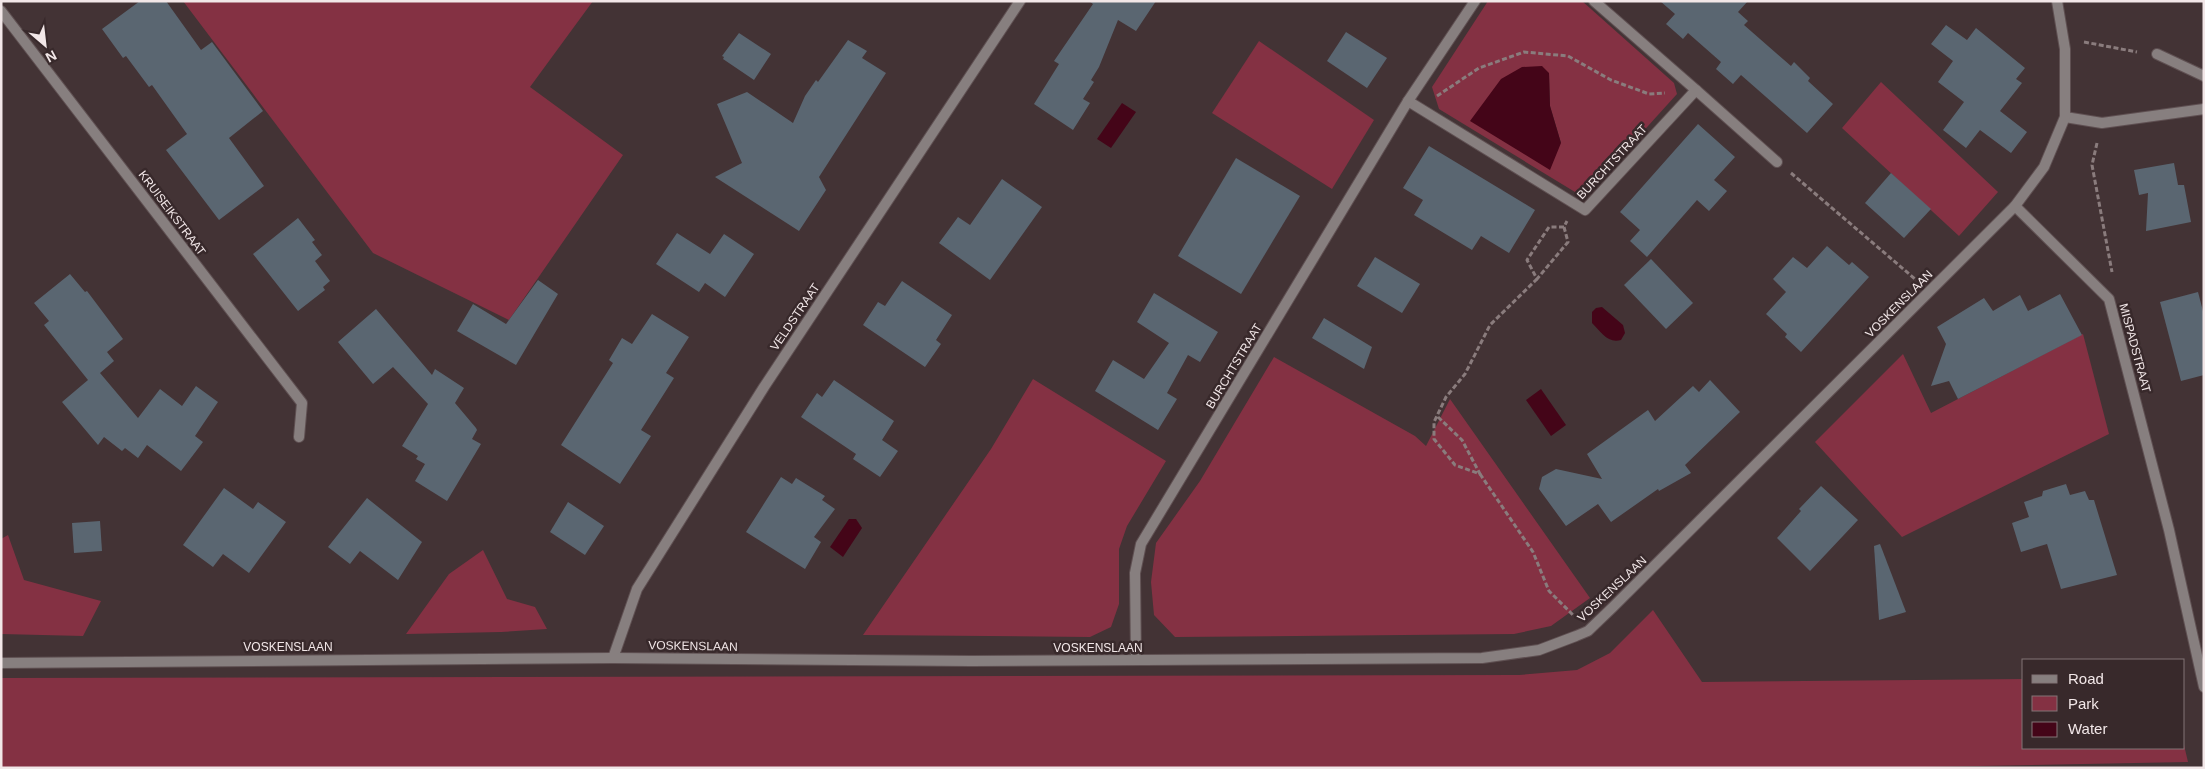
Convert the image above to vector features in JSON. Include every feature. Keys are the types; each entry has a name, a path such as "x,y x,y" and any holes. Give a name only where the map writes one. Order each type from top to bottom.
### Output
{"street":[{"name":"VELDSTRAAT","path":"613,658 637,588 770,378 1020,1"},
{"name":"BURCHTSTRAAT","path":"1136,660 1135,574 1141,544 1408,101 1475,1"},
{"path":"1594,1 1777,162"},
{"path":"2015,206 2044,167 2065,117 2065,49 2057,1"},
{"name":"KRUISEIKSTRAAT","path":"1,11 302,403 299,437"},
{"path":"2158,54 2204,76"},
{"name":"BURCHTSTRAAT","path":"1408,101 1585,210 1696,90"},
{"path":"2065,117 2102,123 2204,109"},
{"name":"VOSKENSLAAN","path":"1,663 613,658 971,661 1482,658 1539,650 1588,631 1644,578 2015,206"},
{"name":"MISPADSTRAAT","path":"2015,206 2109,299 2169,530 2204,687"}],"path":[{"path":"2076,40 2122,50 2158,54"},
{"path":"1418,108 1479,68 1524,52 1568,56 1611,80 1649,94 1696,90"},
{"path":"2098,137 2092,165 2110,254 2113,281"},
{"path":"1777,162 1929,291"},
{"path":"1480,474 1455,465 1434,439 1434,422 1446,397 1465,374 1490,324 1537,279 1568,242 1564,227 1577,205"},
{"path":"1537,279 1527,260 1549,227 1564,227"},
{"path":"1438,417 1462,440 1480,474 1533,552 1549,591 1588,631"}],"green space":[{"path":"183,1 593,1 530,87 623,155 509,320 373,253"},
{"path":"1488,1 1582,1 1674,83 1677,94 1590,190 1575,192 1439,109 1432,87","holes":["1549,73 1550,106 1561,143 1501,79"]},
{"path":"1259,41 1374,120 1332,189 1212,113"},
{"path":"1881,82 1998,192 1959,236 1842,128"},
{"path":"2083,334 2109,434 1902,537 1815,442 1903,354 1931,413"},
{"path":"1274,357 1415,436 1426,446 1450,399 1590,598 1551,626 1514,634 1175,637 1154,615 1151,582 1156,543 1200,481"},
{"path":"1033,379 1166,461 1127,526 1119,549 1119,604 1111,627 1090,637 863,635 991,449"},
{"path":"8,535 24,580 101,601 83,636 1,634 1,539"},
{"path":"483,550 507,599 535,607 547,629 406,634 449,574"},
{"path":"1653,610 1702,682 2022,679 2022,749 2185,749 2188,762 1870,768 1,768 1,678 1519,675 1577,670 1610,653"}],"water":[{"path":"1542,66 1549,73 1550,106 1561,143 1550,170 1470,121 1501,79 1522,67"},
{"path":"1122,103 1136,112 1111,148 1097,139"},
{"path":"1602,307 1623,325 1625,333 1621,340 1608,339 1592,323 1592,312 1596,308"},
{"path":"1541,389 1566,425 1551,436 1526,400"},
{"path":"849,519 856,519 862,528 843,557 830,547"}],"building":[{"path":"140,1 166,1 201,50 212,42 263,111 229,138 264,186 219,220 166,150 187,134 152,85 149,87 126,56 123,58 102,29"},
{"path":"1089,1 1156,1 1136,31 1118,20 1099,67 1091,80 1094,82 1083,99 1090,103 1073,130 1034,104 1059,64 1054,61 1093,4"},
{"path":"1660,1 1748,1 1738,12 1748,21 1744,25 1791,66 1794,62 1810,78 1808,81 1833,104 1807,133 1741,75 1733,84 1716,69 1721,62 1688,33 1683,39 1666,24 1675,14"},
{"path":"1946,25 1967,40 1976,28 2025,68 2016,79 2022,83 2000,111 2027,132 2011,153 1980,130 1966,148 1943,130 1964,102 1938,82 1953,61 1931,44"},
{"path":"1346,32 1387,58 1367,88 1327,61"},
{"path":"739,33 771,54 754,80 723,59 724,57 722,56"},
{"path":"848,40 867,51 862,58 886,73 819,177 826,190 799,231 715,177 742,163 717,104 747,92 793,123 805,96 816,80 818,82"},
{"path":"1698,124 1735,157 1714,180 1727,191 1709,211 1697,200 1647,257 1630,241 1640,230 1620,212"},
{"path":"1429,146 1535,210 1509,253 1481,236 1472,250 1414,215 1423,200 1403,188"},
{"path":"1236,158 1300,196 1241,294 1178,256"},
{"path":"2174,163 2178,185 2184,185 2191,222 2146,231 2148,193 2139,195 2134,170"},
{"path":"1891,173 1931,209 1904,238 1865,203"},
{"path":"1002,179 1042,207 990,280 939,243 958,217 970,225"},
{"path":"298,218 315,240 312,242 322,255 315,261 330,281 323,287 325,290 298,311 253,254"},
{"path":"677,233 710,254 724,234 754,254 725,297 705,283 699,292 656,264"},
{"path":"1827,246 1849,265 1852,262 1869,277 1801,352 1785,337 1787,334 1766,314 1786,292 1773,279 1793,257 1807,268"},
{"path":"1375,257 1420,284 1402,313 1357,286"},
{"path":"1651,259 1693,303 1666,329 1624,285"},
{"path":"70,274 85,292 87,291 123,339 107,352 114,361 100,373 138,418 160,389 182,406 196,386 218,402 195,436 203,442 181,471 147,445 138,458 125,448 122,451 104,437 98,445 62,402 88,380 44,325 49,321 34,303"},
{"path":"538,280 558,294 516,365 457,331 473,304 506,324"},
{"path":"902,281 952,315 936,340 941,344 925,367 863,325 878,302 885,306"},
{"path":"2198,292 2204,315 2204,375 2181,381 2160,302"},
{"path":"1154,293 1218,332 1200,362 1188,355 1167,393 1177,399 1158,430 1095,391 1113,360 1144,379 1169,343 1137,322"},
{"path":"2060,294 2082,335 1958,399 1949,381 1931,386 1946,344 1937,327 1984,298 1993,311 2020,295 2028,311"},
{"path":"376,309 432,375 435,369 464,388 455,403 477,430 472,439 481,444 447,501 415,481 425,464 416,459 418,456 402,446 428,404 393,367 373,384 338,342"},
{"path":"652,314 689,337 666,373 674,378 641,430 651,436 620,484 561,445 613,363 609,360 622,338 632,344"},
{"path":"1324,318 1372,347 1364,369 1312,338"},
{"path":"834,380 894,421 882,440 898,451 880,477 853,459 856,454 801,417 817,393 822,397"},
{"path":"1710,380 1740,412 1685,465 1691,473 1659,491 1658,489 1611,522 1598,504 1566,526 1539,489 1542,477 1556,469 1602,479 1587,454 1648,410 1655,421 1693,386 1699,392"},
{"path":"781,477 792,484 796,478 825,496 822,500 835,509 814,537 821,542 805,569 746,532"},
{"path":"2066,484 2070,495 2085,491 2089,500 2094,500 2117,575 2061,589 2047,544 2021,552 2012,523 2029,517 2024,502 2042,496 2043,491"},
{"path":"1821,486 1858,520 1810,571 1777,538 1801,511 1799,509"},
{"path":"224,488 253,509 258,502 286,522 249,573 223,554 213,567 183,545"},
{"path":"367,498 422,542 398,580 360,551 350,564 328,547"},
{"path":"568,502 604,526 585,555 550,532"},
{"path":"100,521 102,551 74,553 72,523"},
{"path":"1880,544 1906,612 1879,620 1874,546"}]}
